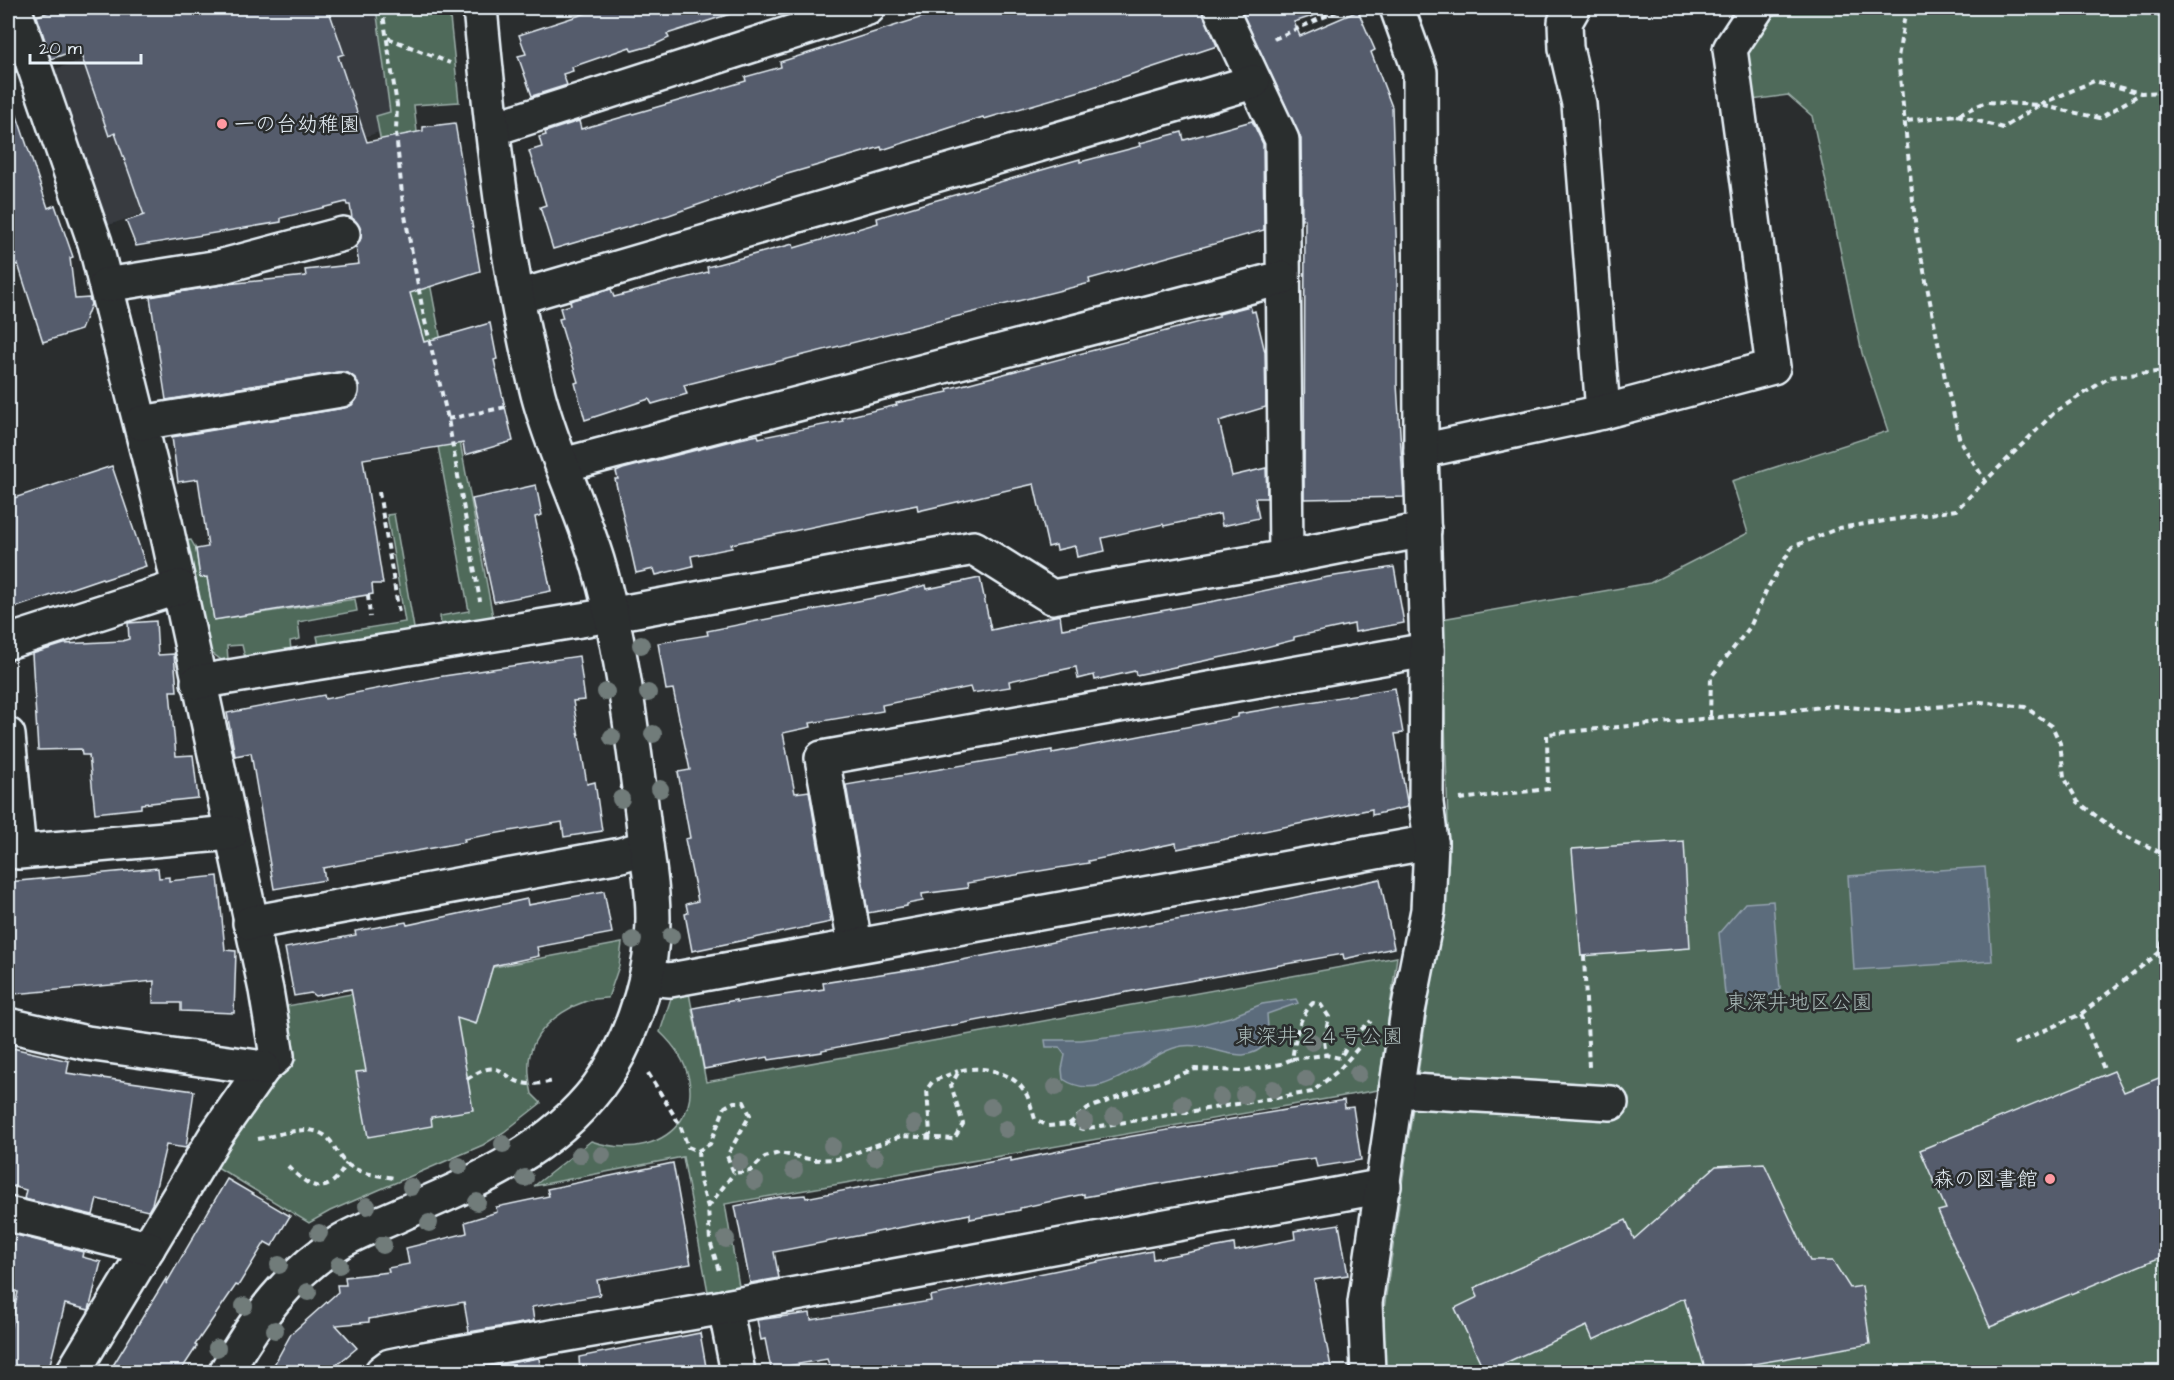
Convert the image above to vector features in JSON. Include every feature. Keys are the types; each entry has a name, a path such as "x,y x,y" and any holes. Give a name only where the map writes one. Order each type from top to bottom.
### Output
{"street":[{"path":"14,8 95,243 141,423 179,587 277,1056 263,1068 216,1135 73,1372"},
{"path":"226,1372 252,1327 273,1299 307,1266 342,1241 513,1162 559,1129 600,1085 615,1059 645,978 652,937 646,847 632,732 611,614 597,560 539,397 518,297 500,196 480,8"},
{"path":"492,129 868,8"},
{"path":"1220,8 1282,141 1286,557"},
{"path":"1368,1372 1365,1303 1384,1186 1396,1090 1399,1011 1428,910 1431,842 1426,803 1427,650 1421,451 1420,72 1397,8"},
{"path":"1573,8 1565,22 1566,48 1579,104 1603,412"},
{"path":"1421,451 1603,412 1773,367 1730,49 1757,8"},
{"path":"518,297 1246,68"},
{"path":"106,285 219,267 343,234"},
{"path":"563,465 1282,278"},
{"path":"141,423 341,390"},
{"path":"198,682 611,614 974,548 1052,597 1286,557 1424,530"},
{"path":"8,642 179,587"},
{"path":"855,945 822,758 1427,650"},
{"path":"8,735 19,852 231,833"},
{"path":"645,978 670,980 1431,842"},
{"path":"250,923 621,855 646,847"},
{"path":"8,1025 87,1043 263,1068"},
{"path":"1396,1090 1611,1103"},
{"path":"382,1372 390,1366 424,1359 726,1307 1384,1186"},
{"path":"8,1214 148,1248"},
{"path":"726,1307 738,1372"}],"path":[{"path":"382,8 398,105 396,132 403,205 424,317 448,419 480,597 480,636"},
{"path":"1246,68 1344,8"},
{"path":"1906,8 1898,58 1907,121 1916,230 1944,378 1960,441 1986,483"},
{"path":"2145,8 2166,18"},
{"path":"387,38 431,58 455,64"},
{"path":"1957,115 2003,128 2039,105 2094,81 2141,93 2166,92"},
{"path":"1907,121 1957,115 1986,102 2039,105 2100,118 2141,93"},
{"path":"1710,716 1711,677 1750,627 1767,589 1792,547 1839,528 1956,510 1986,483 2056,411 2110,377 2166,371"},
{"path":"448,419 510,406"},
{"path":"379,492 399,613 390,614"},
{"path":"372,617 381,615"},
{"path":"1426,803 1548,789 1547,734 1710,716 1834,706 1900,711 1980,702 2025,707 2052,726 2060,743 2064,777 2078,802 2117,832 2166,855"},
{"path":"2014,1044 2081,1014 2160,952 2166,926"},
{"path":"2160,952 2166,956"},
{"path":"1584,956 1589,1038 1588,1069"},
{"path":"1293,1059 1300,1022 1305,1011 1313,1003 1321,1005 1329,1017 1324,1041 1326,1054"},
{"path":"1069,1124 1089,1108 1195,1069 1242,1071 1326,1054 1340,1058 1353,1037 1366,1024 1399,1011"},
{"path":"925,1137 930,1134 932,1126 927,1089 933,1081 970,1068 1006,1074 1024,1089 1035,1119 1048,1126 1069,1124 1082,1129 1312,1092 1339,1070 1399,1011"},
{"path":"2081,1014 2104,1069"},
{"path":"642,1064 680,1125 688,1147 698,1151"},
{"path":"467,1079 484,1068 497,1068 530,1084 563,1080"},
{"path":"708,1207 734,1173 750,1172 765,1157 779,1153 814,1160 838,1159 901,1136 954,1139 963,1124 951,1085 959,1071"},
{"path":"698,1151 710,1144 725,1107 734,1102 744,1102 750,1114 727,1156 734,1173"},
{"path":"216,1135 244,1142 297,1132 317,1132 332,1141 347,1163 372,1174 403,1179"},
{"path":"698,1151 700,1181 708,1207 710,1241 725,1290 726,1307"},
{"path":"288,1167 302,1181 318,1188 328,1186 339,1178 347,1163"}],"shaded area":[{"name":"一の台幼稚園","path":"179,8 376,8 390,112 376,116 379,132 100,228 49,71 185,26"}],"green space":[{"path":"376,8 449,8 459,102 414,105 418,141 404,145 493,617 441,626 440,616 469,611 376,116 390,112"},
{"name":"東深井地区公園","path":"1779,8 2166,8 2166,1372 1385,1372 1384,1309 1449,859 1442,619 1650,583 1748,533 1732,481 1888,431 1862,353 1812,116 1788,95 1752,100 1746,55"},
{"path":"394,514 414,628 411,631 319,646 317,636 405,622 387,515"},
{"path":"191,540 196,549 200,578 207,577 214,620 355,599 357,611 298,622 300,639 290,641 291,650 245,658 242,645 227,646 228,660 223,661 209,651 184,541"},
{"path":"622,943 619,966 608,998 573,1006 552,1021 536,1040 530,1056 529,1078 532,1094 541,1103 483,1145 330,1211 309,1223 217,1167 262,1089 296,1060 287,1006"},
{"name":"東深井２４号公園","path":"1397,957 1378,1090 725,1204 739,1286 708,1292 683,1157 534,1186 591,1141 620,1147 645,1144 666,1135 681,1120 689,1101 689,1079 680,1056 660,1032 671,998 689,993 706,1082"}],"water":[{"path":"1985,867 1992,961 1854,970 1848,876"},
{"path":"1773,901 1780,989 1766,997 1753,1000 1725,994 1719,933 1745,903"},
{"path":"1296,999 1298,1003 1267,1014 1269,1041 1259,1050 1238,1055 1205,1047 1182,1046 1168,1050 1109,1082 1094,1086 1078,1086 1063,1079 1062,1069 1065,1055 1059,1047 1046,1047 1045,1040 1081,1040 1196,1026 1230,1017 1262,1004"}],"building":[{"path":"60,8 328,8 344,54 338,56 367,142 423,131 423,127 455,123 480,271 410,293 424,342 490,323 497,359 494,360 513,441 465,455 463,443 363,459 383,584 372,584 373,594 214,620 207,577 200,578 196,549 208,547 198,479 178,482 172,437 344,408 352,405 358,397 359,386 355,378 348,373 338,372 166,400 150,297 227,284 306,276 305,270 359,264 356,247 361,238 361,230 352,218 350,205 346,202 281,218 281,222 136,246 126,221 144,215 115,133 109,136 79,49 51,59 37,16"},
{"path":"602,8 729,8 730,14 667,34 669,38 654,45 632,51 630,47 572,67 573,71 563,74 567,85 532,96 518,56 526,54 519,35"},
{"path":"951,8 1201,8 1217,46 1087,89 984,119 983,117 882,150 881,147 784,175 669,215 553,249 540,207 546,205 529,151 542,147 539,137 546,135 545,132 579,121 581,129 746,81 745,77 781,67 780,62"},
{"path":"1240,8 1318,8 1319,14 1294,22 1300,36 1358,11 1375,50 1371,52 1392,107 1397,263 1397,384 1404,497 1304,499 1305,219 1302,220 1301,139"},
{"path":"8,47 16,72 8,75"},
{"path":"13,104 48,208 55,205 73,257 70,258 75,299 89,298 91,304 81,330 43,342 18,264 8,268 8,105"},
{"path":"1252,121 1263,144 1264,230 1089,279 1090,283 684,385 687,394 652,404 649,399 585,420 575,383 578,382 559,319 563,318 560,308 571,305 570,301 611,289 614,297 708,272 707,267 793,244 794,248 878,223 877,218 1080,159 1080,162 1141,146 1140,143 1182,132 1184,140"},
{"path":"1250,306 1252,312 1255,311 1265,352 1266,407 1219,421 1232,476 1266,468 1267,498 1255,498 1259,518 1222,526 1220,514 1164,526 1163,524 1102,538 1105,551 1077,557 1075,546 1057,550 1056,545 1048,547 1034,484 918,511 917,505 731,544 732,548 691,556 693,566 656,575 654,569 636,573 615,479 618,479 616,472 731,441 758,435 759,438 843,421 842,418 948,392 947,389 1219,317 1219,314"},
{"path":"112,466 146,566 103,580 102,578 8,610 8,500"},
{"path":"536,485 542,515 535,517 551,591 494,602 472,499"},
{"path":"1394,567 1404,623 1355,632 1354,624 1294,637 1294,640 1242,653 1136,675 1135,671 1095,680 1094,675 1078,679 1076,667 1009,681 1010,687 972,693 970,687 882,705 883,711 810,723 811,727 783,733 795,793 809,791 831,922 692,951 685,914 688,913 686,904 698,901 685,839 690,838 678,772 690,770 673,689 666,690 658,643 708,635 707,631 888,595 926,585 927,589 980,578 991,630 1060,615 1062,629 1215,601 1328,577"},
{"path":"156,621 158,655 174,654 177,691 170,691 176,756 193,755 198,798 141,804 141,808 95,813 89,755 82,755 81,749 38,750 32,654 64,644 122,641 129,639 128,623"},
{"path":"579,656 585,700 573,701 587,784 595,782 602,831 564,837 562,822 464,839 465,842 323,868 325,880 274,889 251,753 235,756 227,713 324,695 325,699 437,677"},
{"path":"1395,688 1403,733 1395,734 1408,807 1372,815 1372,809 1177,849 1176,843 1088,861 1089,863 967,883 968,888 922,894 923,901 868,913 846,785 1052,750 1052,753 1238,717 1238,714"},
{"path":"1684,841 1690,948 1581,956 1572,849"},
{"path":"158,868 159,878 169,877 169,881 218,876 225,950 236,951 234,1013 181,1011 181,1003 153,1003 154,981 14,994 8,882"},
{"path":"1380,879 1394,948 1344,959 1343,954 1149,988 822,1050 822,1052 769,1060 768,1057 704,1069 693,1008 824,989 823,983 927,967 1088,935 1246,908"},
{"path":"604,891 612,933 537,947 539,956 493,966 476,1024 457,1018 473,1110 431,1117 432,1126 368,1137 356,1072 366,1071 351,989 315,996 311,993 294,996 285,948 356,935 355,931 406,922 407,925 527,899 528,905"},
{"path":"8,1047 69,1061 67,1073 194,1091 186,1148 166,1145 152,1204 148,1211 97,1199 93,1215 24,1199 26,1190 8,1185"},
{"name":"森の図書館","path":"2114,1071 2124,1092 2166,1075 2166,1255 1990,1327 1938,1211 1946,1209 1920,1150"},
{"path":"1344,1100 1345,1108 1353,1107 1361,1160 1317,1167 1315,1158 1258,1166 1084,1197 1084,1194 1020,1208 1020,1210 970,1219 970,1214 774,1252 779,1278 750,1283 735,1206 780,1197 805,1195 806,1198 1011,1158 1011,1161 1127,1137"},
{"path":"673,1163 691,1264 597,1280 600,1295 532,1307 534,1321 469,1332 464,1302 369,1319 369,1322 336,1325 357,1348 328,1372 270,1372 291,1334 338,1292 337,1285 346,1285 345,1277 389,1272 388,1268 409,1264 406,1248 467,1233 465,1222 497,1212 496,1207 549,1196 547,1189"},
{"path":"1764,1163 1810,1261 1833,1261 1850,1288 1862,1286 1870,1344 1706,1372 1684,1298 1593,1340 1587,1326 1485,1372 1455,1308 1478,1297 1474,1288 1626,1220 1634,1239 1716,1166"},
{"path":"227,1179 290,1216 272,1246 265,1242 238,1286 236,1285 195,1345 197,1346 180,1372 109,1372 167,1277 166,1284"},
{"path":"1339,1224 1348,1275 1314,1280 1332,1372 832,1372 827,1359 771,1369 765,1339 761,1340 757,1320 810,1313 811,1320 931,1301 930,1296 1152,1251 1153,1259 1234,1244 1235,1251 1295,1239 1294,1231"},
{"path":"16,1235 83,1252 82,1257 101,1262 89,1310 65,1304 48,1372 8,1372 8,1339 18,1292 8,1289 8,1273"},
{"path":"700,1333 707,1372 580,1372 579,1357"},
{"path":"539,1358 541,1372 475,1372 475,1369"}],"place":[{"name":"一の台幼稚園","path":"222,124"},
{"name":"森の図書館","path":"2050,1179"}]}
